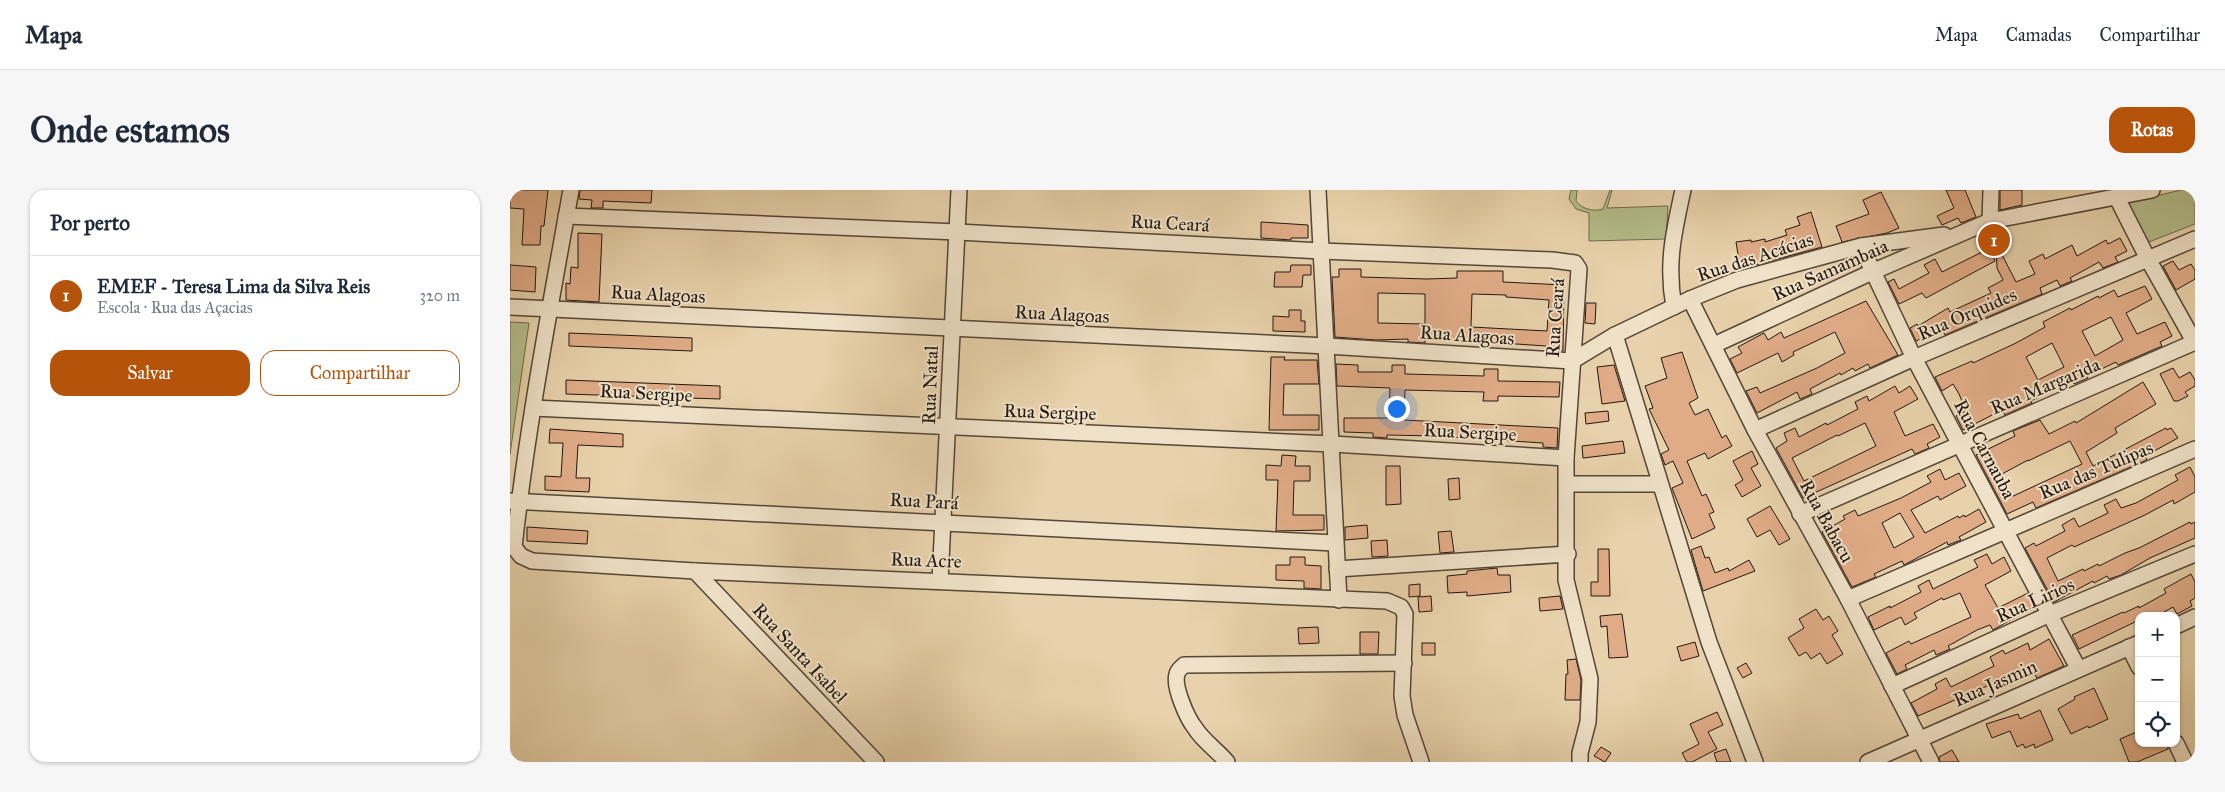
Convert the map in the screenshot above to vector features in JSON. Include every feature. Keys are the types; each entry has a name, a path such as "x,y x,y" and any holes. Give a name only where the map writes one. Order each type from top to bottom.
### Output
{"street":[{"path":"514,501 533,408 571,190"},
{"name":"Rua Natal","path":"940,581 949,428 959,190"},
{"path":"1318,190 1339,600"},
{"path":"1674,307 1669,282 1673,238 1683,190"},
{"path":"1990,221 1992,190"},
{"path":"1963,232 1990,221 2152,190"},
{"path":"2117,198 2148,260 2195,343"},
{"name":"Rua Ceará","path":"566,216 958,232 1320,251 1552,260 1575,263 1579,269 1566,458 1568,554"},
{"name":"Rua das Acácias","path":"1572,361 1615,335 1690,299 1737,280 1861,246 1963,232"},
{"name":"Rua Samambaia","path":"1714,345 1963,232"},
{"name":"Rua Orquides","path":"1755,430 1914,358 2148,260 2195,238"},
{"name":"Rua Carnauba","path":"1861,246 1914,358 2078,668"},
{"name":"Rua Babacu","path":"1690,299 1755,430 1848,599 1931,762"},
{"name":"Rua Alagoas","path":"510,307 1327,346 1572,361"},
{"path":"1615,335 1709,642 1755,762"},
{"name":"Rua Margarida","path":"1800,514 2195,343"},
{"name":"Rua Sergipe","path":"533,408 1332,444 1566,458"},
{"name":"Rua das Tulipas","path":"1848,599 2195,449"},
{"path":"1566,484 1660,484"},
{"name":"Rua Pará","path":"514,501 1335,543"},
{"name":"Rua Acre","path":"514,501 515,551 532,561 695,571 1387,601 1401,607 1405,614 1404,663"},
{"path":"1337,569 1568,554 1566,580 1590,679 1588,722 1580,753 1580,762"},
{"name":"Rua Lirios","path":"1892,686 2050,614 2195,554"},
{"name":"Rua Santa Isabel","path":"695,571 876,762"},
{"path":"2180,624 2195,617"},
{"name":"Rua Jasmin","path":"1868,762 2134,645"},
{"path":"1227,762 1218,750 1196,730 1184,710 1176,679 1177,672 1184,665 1404,663 1402,696 1405,715 1421,762"},
{"path":"2178,747 2185,762"}],"green space":[{"path":"1571,190 1577,190 1576,201 1578,204 1592,210 1603,209 1610,190 1612,190 1607,208 1668,206 1666,239 1589,241 1589,213 1576,209 1569,199"},
{"path":"2181,190 2195,190 2195,224 2149,242 2127,203"},
{"path":"510,322 529,323 510,454"}],"building":[{"path":"510,190 548,190 544,226 541,226 540,245 522,245 524,209 510,208"},
{"path":"580,190 652,190 651,203 603,201 603,208 591,208 592,200 579,199"},
{"path":"1946,190 1965,190 1976,217 1961,223 1958,218 1942,225 1937,216 1954,208"},
{"path":"2000,190 2022,190 2022,205 2000,210"},
{"path":"1881,192 1899,228 1887,233 1842,242 1836,226 1869,214 1863,200"},
{"path":"1811,212 1822,247 1759,264 1740,267 1736,242 1751,240 1751,242 1765,239 1765,242 1787,235 1785,230 1800,225 1797,217"},
{"path":"1261,222 1308,225 1308,238 1291,238 1291,240 1261,238"},
{"path":"578,233 602,234 599,302 566,300 566,283 570,284 571,267 578,268"},
{"path":"2120,238 2127,251 2115,257 2118,262 2103,268 2099,262 2070,278 2072,281 2060,286 2057,280 2040,288 2042,294 1945,335 1942,329 1916,341 1910,328 1917,324 1918,326 1948,308 1950,312 1991,293 1988,288 2003,280 1997,268 1996,243 2016,282 2035,274 2029,261 2043,254 2045,259 2072,245 2077,256 2106,240 2108,244"},
{"path":"1990,248 1995,261 1926,298 1922,293 1899,304 1888,282 1894,279 1899,289 1929,273 1924,265 1935,259 1942,272"},
{"path":"2173,261 2179,270 2191,264 2195,270 2195,279 2176,290 2163,266"},
{"path":"510,265 536,267 535,292 510,290"},
{"path":"1291,265 1311,265 1311,275 1303,275 1302,287 1274,287 1275,272 1290,272"},
{"path":"1339,269 1361,269 1361,277 1427,279 1457,278 1457,271 1503,271 1503,282 1564,285 1563,351 1546,350 1546,346 1472,341 1425,340 1425,343 1408,342 1408,339 1376,340 1335,337 1332,277 1339,277","holes":["1378,293 1425,294 1425,324 1378,323","1472,294 1506,295 1506,297 1549,300 1547,331 1471,327"]},
{"path":"2145,286 2152,299 2126,313 2137,334 2165,322 2172,336 2160,342 2162,346 2118,365 2116,362 2074,384 2072,380 2031,401 2032,403 2005,415 2002,410 1963,430 1956,416 1966,411 1959,394 1953,384 1942,391 1935,377 1972,361 1973,363 2016,343 2045,327 2043,322 2070,308 2071,310 2114,290 2118,297","holes":["2111,317 2123,340 2095,356 2082,331","2052,343 2064,367 2038,380 2026,357"]},
{"path":"1866,301 1898,355 1870,368 1868,364 1855,371 1853,368 1841,375 1840,373 1810,389 1812,394 1800,399 1797,392 1757,413 1746,391 1757,387 1760,393 1817,368 1845,353 1835,332 1793,352 1794,355 1782,362 1778,353 1737,373 1730,359 1742,353 1738,347 1764,333 1768,340 1781,332 1784,338"},
{"path":"1586,303 1596,303 1595,324 1585,323"},
{"path":"1289,310 1301,310 1301,321 1305,321 1305,332 1273,331 1273,316 1289,317"},
{"path":"569,333 692,338 692,351 569,346"},
{"path":"1682,352 1698,398 1689,403 1695,415 1708,409 1722,438 1726,435 1732,446 1708,459 1705,453 1687,461 1702,496 1706,494 1714,512 1709,514 1715,528 1692,539 1672,488 1683,483 1673,461 1665,465 1661,454 1669,450 1649,409 1653,408 1645,386 1667,378 1661,358"},
{"path":"1271,357 1285,357 1284,360 1317,360 1319,384 1284,384 1283,415 1319,415 1319,430 1269,430"},
{"path":"1336,364 1358,365 1358,372 1392,372 1392,365 1405,365 1405,374 1484,376 1484,369 1498,369 1498,381 1560,382 1559,397 1498,396 1498,401 1483,401 1484,392 1405,390 1404,420 1558,428 1557,448 1543,447 1543,443 1436,436 1387,435 1387,438 1373,437 1373,433 1344,432 1344,418 1389,418 1390,388 1337,386"},
{"path":"1614,365 1625,401 1602,404 1597,367"},
{"path":"2173,368 2179,378 2190,372 2195,380 2195,386 2185,392 2188,396 2178,401 2174,401 2160,374"},
{"path":"566,380 720,386 720,399 566,394"},
{"path":"2143,382 2156,404 2115,428 2117,433 2086,452 2093,466 2166,428 2167,430 2171,428 2178,438 2145,456 2147,460 2036,508 2033,502 2007,514 1976,455 2015,436 2013,431 2040,420 2049,434 2075,421 2076,423","holes":["2070,441 2082,464 2011,497 2000,475"]},
{"path":"1895,386 1899,393 1910,386 1918,399 1894,412 1905,436 1933,424 1940,437 1927,444 1929,448 1915,454 1912,449 1803,498 1776,448 1787,441 1784,433 1795,428 1799,437 1858,409 1855,402 1867,396 1869,401","holes":["1865,423 1876,446 1804,481 1792,458"]},
{"path":"1608,411 1609,421 1586,424 1585,413"},
{"path":"550,429 623,434 623,447 578,445 576,478 590,478 589,492 545,490 545,476 561,477 563,443 549,443"},
{"path":"1623,441 1625,453 1583,458 1582,446"},
{"path":"1752,451 1758,464 1751,468 1761,486 1742,497 1735,485 1743,480 1733,461"},
{"path":"1282,455 1296,456 1295,466 1310,466 1310,481 1294,481 1293,515 1324,515 1324,530 1276,531 1278,480 1266,480 1266,465 1281,466"},
{"path":"1386,466 1400,466 1401,504 1386,505"},
{"path":"2190,467 2195,477 2195,492 2174,504 2173,500 2145,515 2074,547 2072,545 2047,558 2058,581 2083,569 2084,571 2098,564 2099,566 2190,522 2191,524 2195,522 2195,538 2150,558 2121,575 2109,579 2107,576 2094,583 2093,581 2054,602 2025,548 2034,543 2036,546 2065,531 2062,525 2074,518 2079,527 2108,513 2104,505 2116,499 2121,508 2136,503 2178,480 2175,475"},
{"path":"1940,469 1945,480 1959,473 1966,486 1940,500 1938,496 1911,510 1925,533 1958,516 1959,518 1964,515 1965,517 1979,509 1986,522 1959,537 1961,540 1948,545 1947,542 1904,565 1902,561 1874,574 1876,577 1852,587 1822,532 1845,519 1843,516 1855,510 1858,516 1901,498 1931,482 1927,476","holes":["1900,513 1914,537 1894,548 1882,523"]},
{"path":"1459,478 1460,499 1449,500 1448,479"},
{"path":"1770,506 1790,539 1779,545 1770,530 1757,537 1747,519"},
{"path":"1367,525 1368,538 1345,540 1345,527"},
{"path":"527,527 588,531 587,544 527,541"},
{"path":"1451,531 1454,552 1440,553 1438,532"},
{"path":"1387,540 1388,556 1372,557 1371,541"},
{"path":"1701,546 1705,558 1709,557 1715,573 1728,568 1729,571 1749,560 1755,571 1703,591 1691,550"},
{"path":"1598,549 1609,549 1610,596 1591,596 1591,582 1598,582"},
{"path":"1987,554 1992,564 2004,557 2011,571 1985,585 1998,608 2028,593 2035,606 1993,630 1990,625 1977,630 1948,646 1950,649 1936,655 1934,650 1905,665 1907,669 1897,674 1886,653 1909,641 1911,644 1971,617 1960,593 1943,600 1942,598 1914,613 1917,618 1905,625 1901,617 1874,630 1868,617 1921,592 1918,586 1929,580 1933,589 1978,567 1974,560"},
{"path":"1290,557 1305,557 1305,565 1321,566 1321,589 1304,588 1304,581 1276,580 1276,565 1290,565"},
{"path":"1497,568 1498,575 1510,575 1511,592 1467,596 1467,592 1448,593 1447,576 1467,574 1467,571"},
{"path":"2191,574 2195,582 2195,598 2190,601 2192,606 2180,612 2176,612 2173,607 2164,612 2135,612 2135,622 2079,649 2072,635 2123,612 2139,606 2139,608 2166,593 2164,589"},
{"path":"1420,584 1420,596 1409,597 1409,585"},
{"path":"1431,596 1432,611 1419,612 1418,597"},
{"path":"1560,596 1563,609 1540,611 1539,598"},
{"path":"1816,609 1823,620 1829,616 1838,631 1832,635 1843,654 1827,664 1820,653 1811,659 1806,652 1799,656 1788,638 1804,628 1799,619"},
{"path":"1622,614 1628,657 1609,658 1607,626 1601,627 1600,616"},
{"path":"1318,627 1319,643 1299,644 1298,628"},
{"path":"1360,632 1379,632 1378,654 1360,654"},
{"path":"2049,639 2064,666 2037,678 2034,673 2005,687 2001,680 1918,716 1911,703 1937,689 1935,684 1946,678 1951,687 1994,666 1990,657 2003,650 2005,654 2028,643 2030,650"},
{"path":"1695,642 1699,656 1681,661 1677,647"},
{"path":"1422,643 1435,643 1435,655 1422,655"},
{"path":"1576,659 1581,680 1580,700 1565,700 1566,674 1568,674 1567,660"},
{"path":"1746,663 1752,673 1743,678 1737,668"},
{"path":"2094,688 2108,719 2071,734 2058,709 2075,699 2074,697"},
{"path":"2040,710 2053,740 2035,748 2034,744 2025,748 2023,744 2017,747 2010,731 1992,738 1986,724 2018,714 2020,719"},
{"path":"1717,712 1723,725 1708,732 1717,749 1692,762 1687,762 1682,753 1699,744 1690,724"},
{"path":"2135,733 2135,747 2168,747 2168,749 2137,762 2129,762 2120,739"},
{"path":"1601,747 1611,753 1605,762 1594,756"},
{"path":"1726,749 1731,762 1717,762 1714,753"},
{"path":"1952,750 1959,762 1940,762 1939,757"}],"place":[{"name":"EMEF - Teresa Lima da Silva Reis","path":"1994,240"}]}
